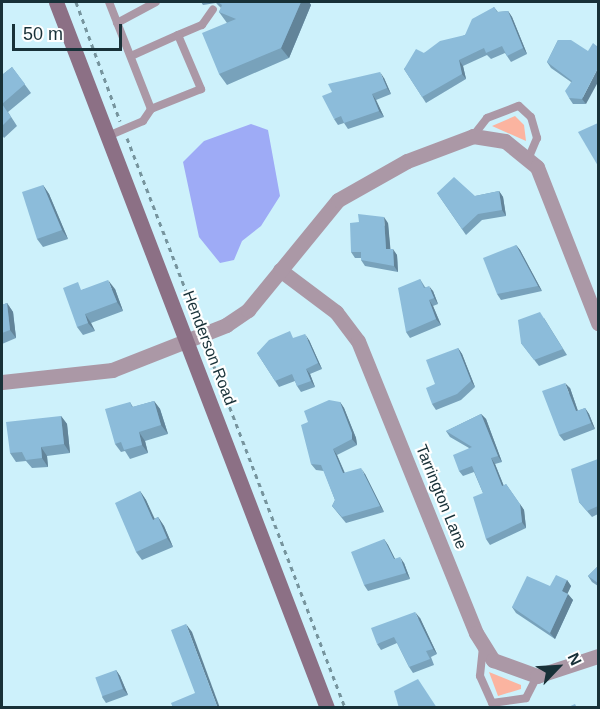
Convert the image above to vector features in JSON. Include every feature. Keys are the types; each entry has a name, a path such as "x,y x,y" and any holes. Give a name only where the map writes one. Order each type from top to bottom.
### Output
{"main road":[{"name":"Henderson Road","path":"56,2 327,708"}],"street":[{"path":"2,382 112,370 188,342 238,319 338,200 407,161 473,136 505,141 529,157 598,323"},
{"name":"Tarrington Lane","path":"280,270 336,312 358,341 483,647 508,669 537,676"},
{"path":"537,676 598,656"}],"lane":[{"path":"109,2 151,110"},
{"path":"117,23 156,2"},
{"path":"131,56 202,25 213,9"},
{"path":"108,136 143,122 151,110 201,89 178,35"},
{"path":"473,136 487,118 519,106 531,117 537,138 529,157"},
{"path":"483,647 480,676 492,703 526,698 537,676"}],"path":[{"path":"76,2 195,313"},
{"path":"211,359 345,708"}],"shaded area":[{"path":"515,116 524,125 526,141 492,126"},
{"path":"489,672 521,685 521,689 498,696"}],"water":[{"path":"251,124 268,130 280,196 261,226 242,241 234,260 220,263 199,237 183,162 204,141"}],"building":[{"path":"218,2 301,2 281,48 219,74 202,33 236,19 219,12 222,5"},
{"path":"494,7 497,12 508,11 523,48 507,56 502,46 486,53 484,48 459,60 462,74 422,97 404,69 416,49 424,53 440,41 465,35 472,19"},
{"path":"558,40 571,40 588,51 593,43 598,47 598,68 582,99 569,98 565,91 572,81 547,62"},
{"path":"12,67 25,84 2,104 2,75"},
{"path":"380,72 387,88 372,94 379,111 344,123 341,116 334,119 322,96 332,92 328,84"},
{"path":"2,104 11,117 2,126"},
{"path":"598,123 598,166 578,132"},
{"path":"454,177 475,196 499,191 502,210 478,214 462,229 437,193"},
{"path":"43,185 62,230 37,239 22,192"},
{"path":"358,214 384,217 386,249 393,249 394,266 361,260 361,252 351,252 350,223 359,222"},
{"path":"516,245 538,286 497,294 483,258"},
{"path":"420,279 424,288 429,286 434,298 429,300 436,319 406,332 398,288"},
{"path":"108,280 117,302 85,314 88,323 77,327 63,288 78,282 81,290"},
{"path":"7,303 10,330 2,333 2,305"},
{"path":"540,312 563,349 534,360 521,343 518,320"},
{"path":"290,331 293,338 305,334 318,363 306,369 311,381 297,386 292,374 275,381 257,353 269,340"},
{"path":"458,348 471,381 457,394 432,404 426,388 435,384 426,360"},
{"path":"565,383 576,411 585,408 591,423 559,435 542,391"},
{"path":"329,400 340,402 352,433 352,439 333,449 343,473 361,468 380,506 342,517 332,506 335,500 321,465 311,464 301,425 308,422 304,411"},
{"path":"154,401 161,425 139,432 142,445 124,450 121,442 115,444 105,409 130,402 132,407"},
{"path":"481,414 498,456 491,458 502,486 506,484 520,504 522,522 486,539 473,497 483,493 472,466 459,471 453,455 472,447 446,431"},
{"path":"61,416 64,444 41,447 42,458 26,460 22,452 10,453 6,422"},
{"path":"598,459 598,506 587,511 579,502 571,469"},
{"path":"140,491 153,520 158,517 167,538 136,552 115,503"},
{"path":"384,539 394,559 400,557 406,573 364,585 351,552"},
{"path":"598,566 598,583 588,576"},
{"path":"556,575 567,580 562,591 568,594 550,633 512,607 527,576 550,586"},
{"path":"415,612 433,649 426,651 430,659 409,667 394,637 377,644 371,628"},
{"path":"186,624 217,706 212,708 173,708 171,703 195,693 171,630"},
{"path":"116,670 123,689 102,696 95,678"},
{"path":"418,679 437,708 399,708 394,691"}]}
